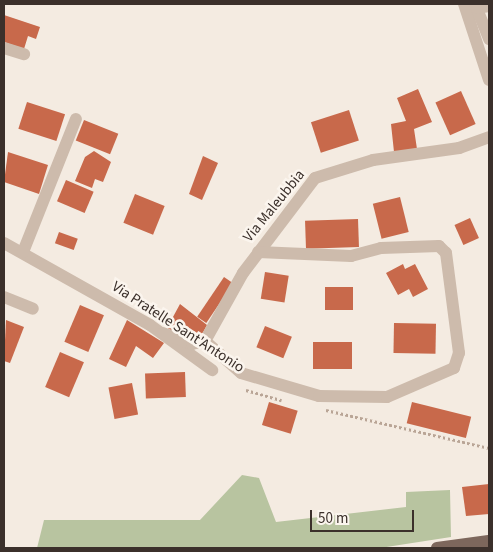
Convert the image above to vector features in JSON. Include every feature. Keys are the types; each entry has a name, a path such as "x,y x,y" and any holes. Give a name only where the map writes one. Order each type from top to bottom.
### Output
{"main road":[{"path":"437,548 489,541"}],"street":[{"path":"464,4 489,80"},
{"path":"481,6 489,39"},
{"path":"4,48 24,54"},
{"path":"23,252 76,119"},
{"name":"Via Maleubbia","path":"205,341 258,252 306,187 325,173 405,154 459,148 489,138"},
{"name":"Via Pratelle Sant'Antonio","path":"4,243 23,252 163,334 212,370"},
{"path":"163,334 192,344 205,341 241,373 319,396 380,398 444,376 454,368 459,353 444,248 381,248 351,256 258,252"},
{"path":"4,297 33,309"}],"path":[{"name":"Via Pratelle Sant'Antonio","path":"236,385 286,401"},
{"path":"322,409 489,448"}],"green space":[{"path":"242,475 259,478 276,522 406,507 406,492 450,490 451,537 380,548 37,548 44,520 200,520"}],"building":[{"path":"4,15 40,27 36,39 28,36 24,49 4,42"},
{"path":"418,89 432,122 414,129 417,149 394,152 391,124 406,121 397,98"},
{"path":"461,91 476,124 450,135 435,102"},
{"path":"27,102 65,114 56,141 18,129"},
{"path":"349,110 359,140 321,153 311,122"},
{"path":"84,120 118,134 110,154 76,140"},
{"path":"94,151 111,162 103,182 95,179 92,188 75,181 85,157"},
{"path":"8,152 48,165 39,194 4,182"},
{"path":"203,156 218,163 202,200 189,194"},
{"path":"66,180 94,192 85,213 57,201"},
{"path":"135,194 165,206 153,235 123,223"},
{"path":"400,197 409,232 382,239 373,204"},
{"path":"470,218 479,238 463,245 454,225"},
{"path":"358,219 359,247 306,249 305,221"},
{"path":"59,232 78,239 74,250 55,243"},
{"path":"403,264 405,269 415,264 428,289 413,297 409,289 398,295 386,273"},
{"path":"265,272 289,276 284,302 261,299"},
{"path":"224,277 233,283 206,323 197,317"},
{"path":"325,287 353,287 353,310 325,310"},
{"path":"180,304 207,325 201,336 195,332 191,340 167,328"},
{"path":"80,305 104,315 88,352 64,342"},
{"path":"6,320 24,327 10,363 4,361"},
{"path":"127,320 164,343 153,358 136,346 126,367 109,359"},
{"path":"394,323 436,324 435,354 393,353"},
{"path":"265,326 292,337 283,358 256,347"},
{"path":"313,342 352,342 352,369 313,369"},
{"path":"60,352 84,362 69,397 45,387"},
{"path":"185,372 186,397 146,398 145,373"},
{"path":"132,383 138,414 115,419 108,388"},
{"path":"269,402 298,411 291,434 262,425"},
{"path":"412,402 471,417 466,438 407,423"},
{"path":"489,484 489,514 466,516 462,487"}]}
